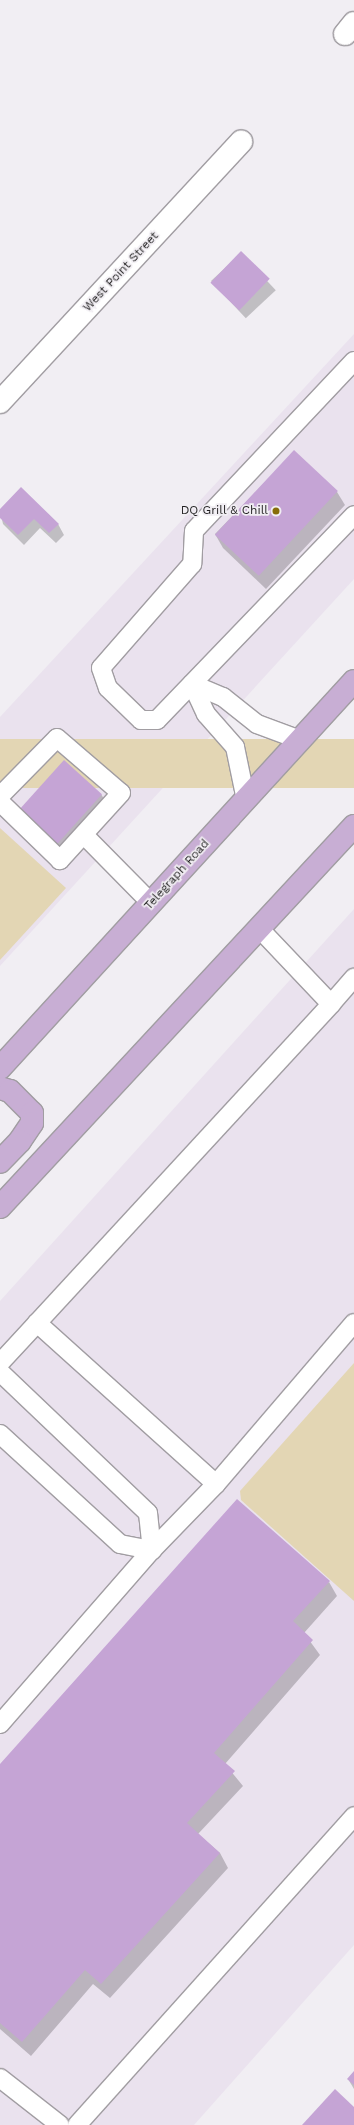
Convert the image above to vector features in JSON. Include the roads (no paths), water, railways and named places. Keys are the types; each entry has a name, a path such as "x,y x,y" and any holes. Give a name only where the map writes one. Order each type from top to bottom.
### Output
{"main road":[{"name":"Telegraph Road","path":"0,1068 354,681"},
{"path":"0,1207 354,826"},
{"path":"0,1088 10,1091 32,1113 32,1123 20,1141 0,1162"}],"street":[{"name":"West Point Street","path":"0,402 241,142"}],"lane":[{"path":"354,361 194,531 192,564 101,668 108,688 141,720 157,720 354,515"},
{"path":"192,684 223,697 257,724 300,740"},
{"path":"192,684 206,714 235,747 246,800"},
{"path":"0,796 57,738 121,793 60,860 0,802"},
{"path":"84,835 151,903"},
{"path":"259,928 330,1004"},
{"path":"0,1363 354,978"},
{"path":"37,1323 216,1484"},
{"path":"0,1724 152,1550 216,1484 354,1323"},
{"path":"0,1372 148,1513 152,1550"},
{"path":"0,1434 120,1544 152,1550"},
{"path":"77,2125 354,1816"},
{"path":"0,2078 60,2125"}],"place":[{"name":"DQ Grill & Chill","path":"276,511"}]}
